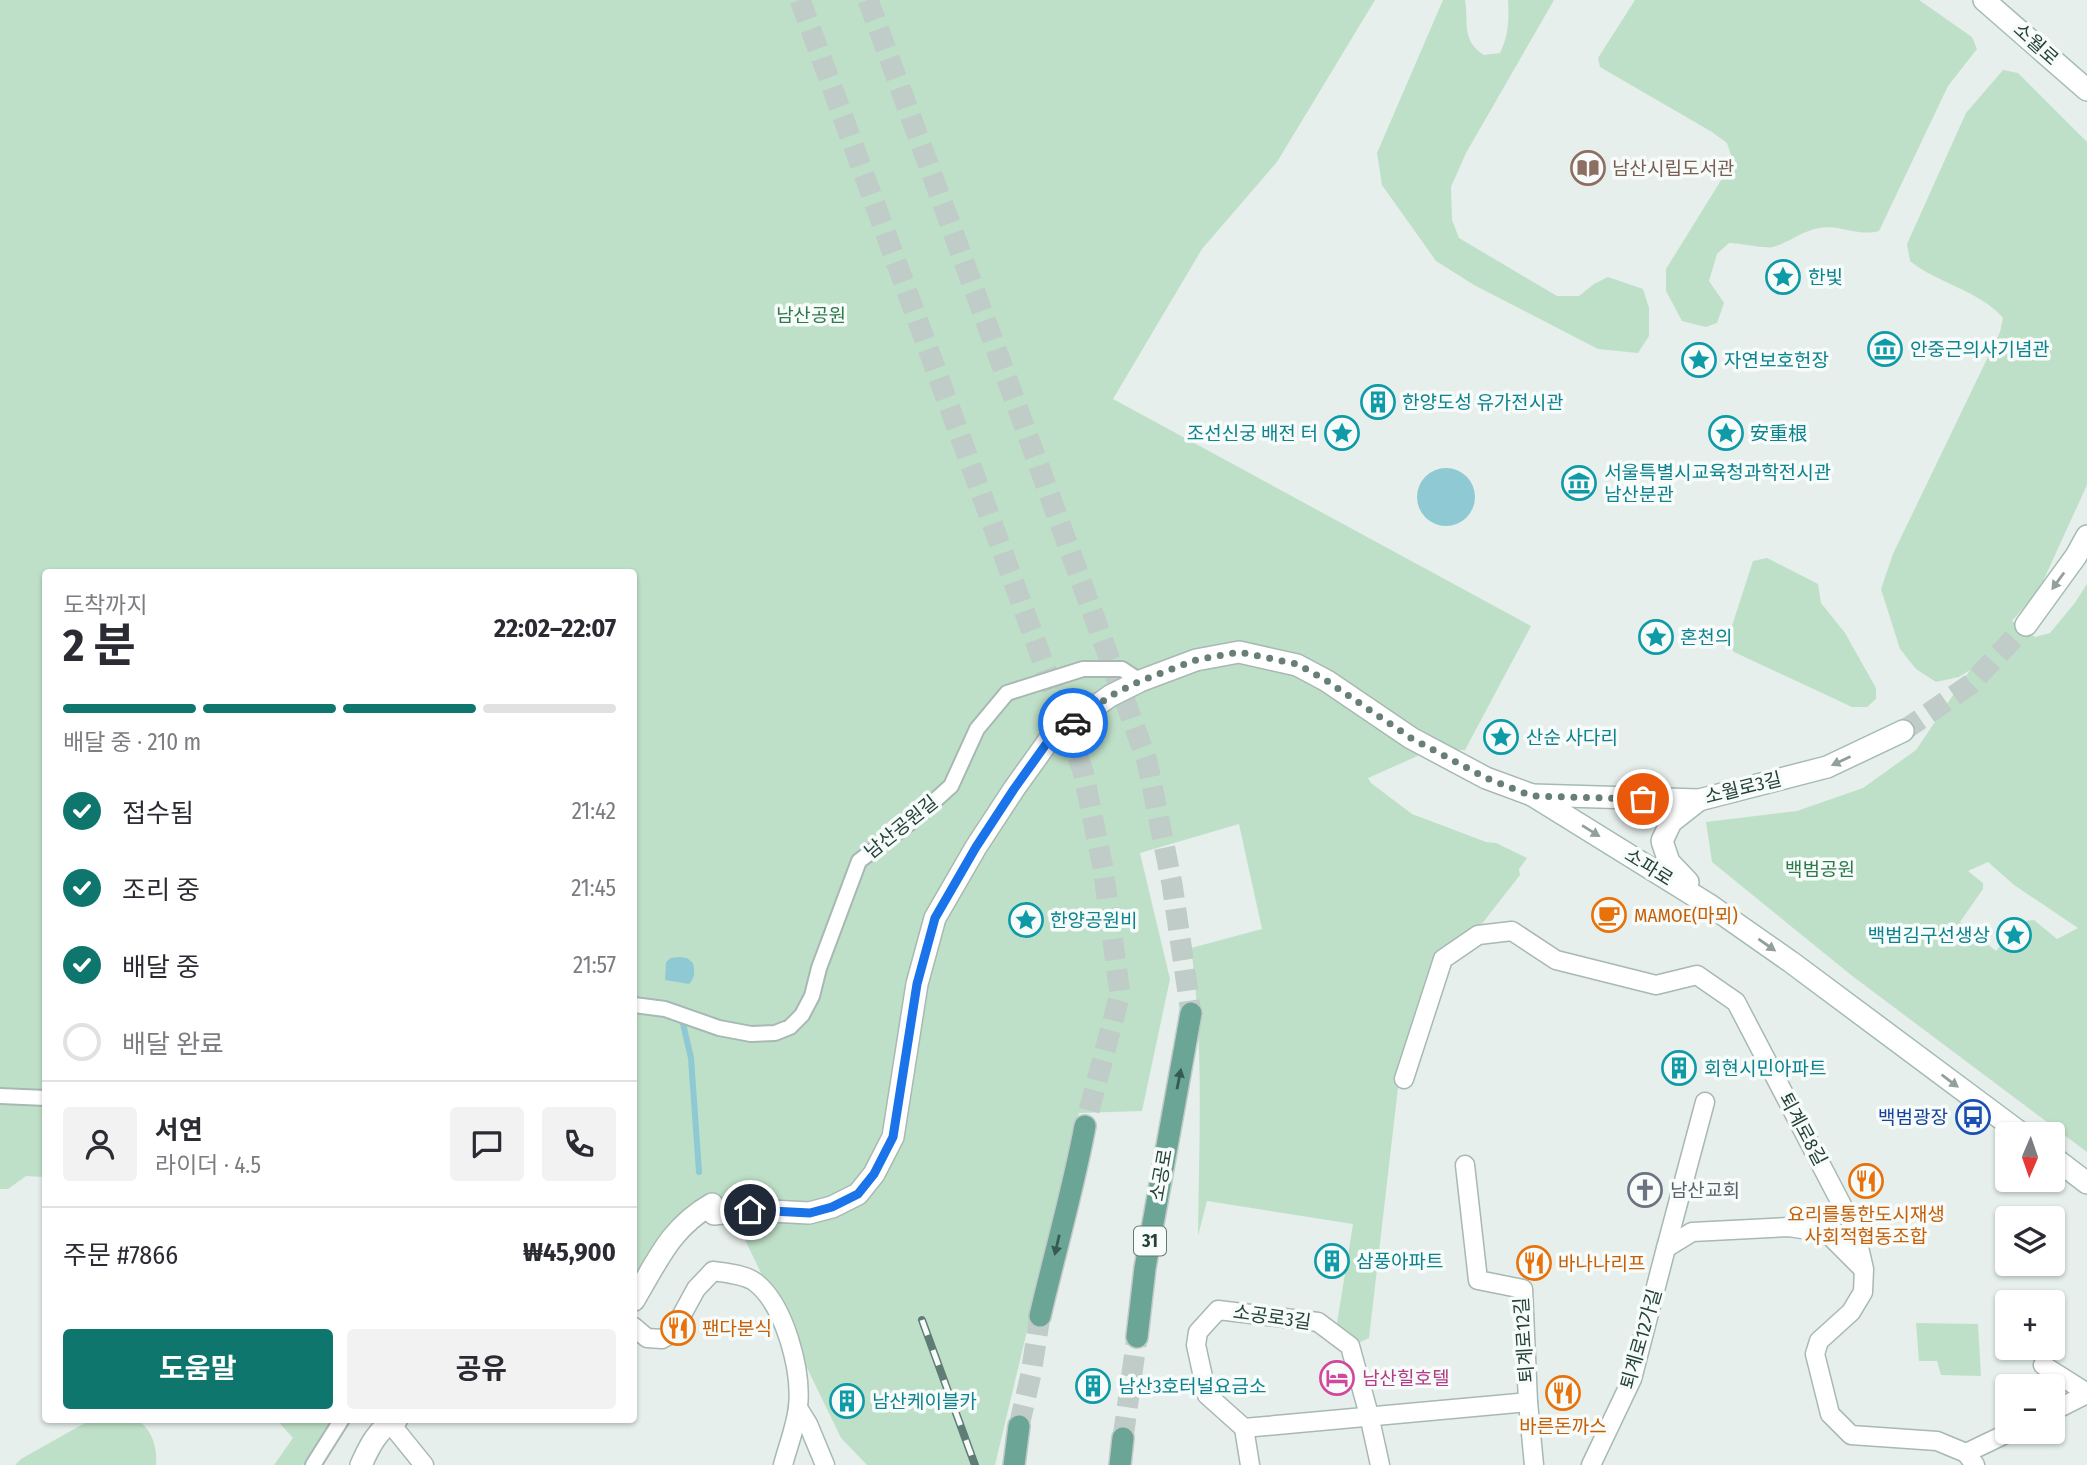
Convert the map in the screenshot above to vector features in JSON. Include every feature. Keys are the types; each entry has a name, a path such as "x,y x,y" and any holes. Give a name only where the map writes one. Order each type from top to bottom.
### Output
{"main road":[{"name":"소월로","path":"1984,0 2087,90"},
{"name":"소월로","path":"2004,0 2087,80"},
{"path":"2025,625 2076,556 2087,536"},
{"name":"소파로","path":"637,1295 675,1231 712,1204 714,1214 750,1210 810,1213 832,1207 858,1194 874,1174 893,1137 917,984 935,918 976,847 1049,740 1110,696 1140,681 1196,660 1239,652 1297,664 1411,738 1486,778 1532,796 1712,906 2006,1122"},
{"name":"소월로3길","path":"1532,796 1699,800 1827,767 1903,731"},
{"path":"1699,800 1671,822 1662,841 1669,862 1712,906"},
{"name":"소공로","path":"1137,1337 1147,1254 1191,1013"},
{"path":"1040,1316 1075,1179 1085,1126"},
{"path":"2065,1166 2087,1183"},
{"path":"361,1465 377,1435 391,1423"},
{"path":"1014,1465 1019,1426"},
{"path":"1120,1465 1123,1438"}],"street":[{"name":"남산공원길","path":"637,1005 665,1009 719,1028 751,1034 775,1033 790,1027 813,996 819,968 859,861 911,822 951,786 977,729 1007,693 1083,668 1122,668 1140,681"},
{"name":"퇴계로8길","path":"1404,1079 1443,959 1478,935 1512,931 1556,960 1656,985 1697,975 1736,1002 1856,1230 1864,1269 1863,1292 1851,1312 1819,1340 1815,1354 1830,1414 1851,1435 1937,1441 1970,1459 1995,1442"},
{"path":"0,1096 42,1098"},
{"name":"퇴계로12가길","path":"1591,1465 1632,1379 1705,1102"},
{"name":"퇴계로12길","path":"1465,1166 1478,1280 1522,1289 1534,1465"},
{"path":"1666,1248 1692,1232 1789,1227 1827,1233 1864,1269"},
{"path":"637,1330 646,1338 662,1339 672,1333 696,1289 713,1272 732,1273 754,1282 769,1300 786,1329 798,1374 798,1408 783,1465"},
{"name":"소공로3길","path":"1244,1428 1207,1395 1196,1345 1198,1332 1218,1310 1318,1322 1350,1346 1370,1415"},
{"path":"2043,1365 2087,1393"},
{"path":"2065,1404 2087,1393"},
{"path":"1250,1465 1244,1428 1528,1402"},
{"path":"798,1408 808,1424 825,1465"},
{"path":"1370,1415 1380,1465"},
{"path":"313,1465 339,1423"},
{"path":"394,1423 424,1465"}],"green space":[{"name":"남산공원","path":"0,0 1375,0 1277,162 1202,249 1113,399 1531,626 1465,750 1431,750 1368,778 1412,814 1486,842 1496,843 1527,858 1519,869 1520,875 1481,925 1439,950 1399,1079 1369,1338 1358,1343 1337,1323 1353,1224 1207,1201 1198,1236 1199,1056 1191,948 1262,929 1239,824 1140,853 1170,979 1142,1111 1079,1113 995,1465 867,1465 841,1438 732,1213 712,1205 637,1295 637,569 42,569 42,1177 26,1176 8,1189 0,1189"},
{"path":"1443,0 1465,0 1469,37 1484,55 1500,53 1508,27 1508,0 1554,0 1466,153 1451,187 1452,220 1459,238 1557,296 1579,296 1608,277 1643,289 1649,308 1649,336 1638,353 1598,349 1474,285 1436,261 1382,185 1377,153"},
{"path":"1635,0 1919,0 1972,37 1977,49 1948,86 1879,231 1864,232 1827,227 1807,232 1773,247 1729,243 1717,254 1709,281 1724,303 1717,323 1706,327 1682,321 1666,291 1666,269 1733,161 1727,143 1712,132 1600,67 1598,58"},
{"name":"백범공원","path":"2003,70 2018,73 2087,142 2087,485 2039,590 2012,621 2035,637 2050,633 2087,584 2087,1152 2065,1136 2065,1122 2047,1122 1851,975 1712,862 1706,822 1797,811 1863,788 1916,750 1970,670 1959,677 1936,682 1916,669 1900,649 1881,589 1893,554 2000,332 2003,318 1983,301 1933,276 1910,261 1907,244 1966,113","holes":["1988,862 2014,885 2078,928 2057,939 2034,920 2027,921 2012,931 1996,951 1960,922 1983,889 1983,883 1968,871"]},
{"path":"1767,558 1818,584 1821,603 1845,633 1876,688 1876,699 1867,707 1852,707 1734,652 1728,642 1730,632 1753,561"},
{"path":"1916,1323 1978,1324 1981,1376 1941,1375 1937,1361 1919,1361"},
{"path":"85,1423 141,1423 152,1437 156,1451 156,1465 15,1465"},
{"path":"280,1423 332,1423 303,1465 274,1465 293,1438"}],"water":[{"path":"1446,468 1467,476 1475,497 1467,518 1446,526 1425,518 1417,497 1425,476"},
{"path":"679,957 687,958 693,963 694,974 689,984 665,980 666,962"}],"waterway":[{"path":"681,1015 691,1058 699,1172"}],"tunnel":[{"path":"800,0 1083,771 1103,868 1120,994 1085,1126"},
{"path":"868,0 1147,761 1172,884 1191,1013"},
{"path":"1903,731 1971,684 2026,625"},
{"path":"1019,1426 1040,1316"},
{"path":"1123,1438 1137,1337"}],"railway":[{"path":"922,1320 975,1465"}],"way so far":[{"path":"1073,723 1110,696 1140,681 1196,660 1239,652 1297,664 1411,738 1486,778 1532,796 1643,799"}],"place":[{"name":"남산시립도서관","path":"1588,168"},
{"name":"한빛","path":"1783,277"},
{"name":"안중근의사기념관","path":"1885,349"},
{"name":"자연보호헌장","path":"1699,360"},
{"name":"한양도성 유가전시관","path":"1378,402"},
{"name":"조선신궁 배전 터","path":"1342,433"},
{"name":"安重根","path":"1726,433"},
{"name":"서울특별시교육청과학전시관 남산분관","path":"1579,483"},
{"name":"혼천의","path":"1656,637"},
{"name":"산순 사다리","path":"1501,737"},
{"name":"MAMOE(마뫼)","path":"1609,915"},
{"name":"한양공원비","path":"1026,920"},
{"name":"백범김구선생상","path":"2014,935"},
{"name":"회현시민아파트","path":"1679,1068"},
{"name":"백범광장","path":"1973,1117"},
{"name":"요리를통한도시재생 사회적협동조합","path":"1866,1181"},
{"name":"남산교회","path":"1645,1190"},
{"name":"삼풍아파트","path":"1332,1261"},
{"name":"바나나리프","path":"1534,1263"},
{"name":"팬다분식","path":"678,1328"},
{"name":"남산힐호텔","path":"1337,1378"},
{"name":"남산3호터널요금소","path":"1093,1386"},
{"name":"바른돈까스","path":"1563,1393"},
{"name":"남산케이블카","path":"847,1401"}],"route":[{"path":"750,1210 810,1213 832,1207 858,1194 874,1174 893,1137 911,1015 935,918 976,847 1014,789 1049,740 1073,723"}]}
